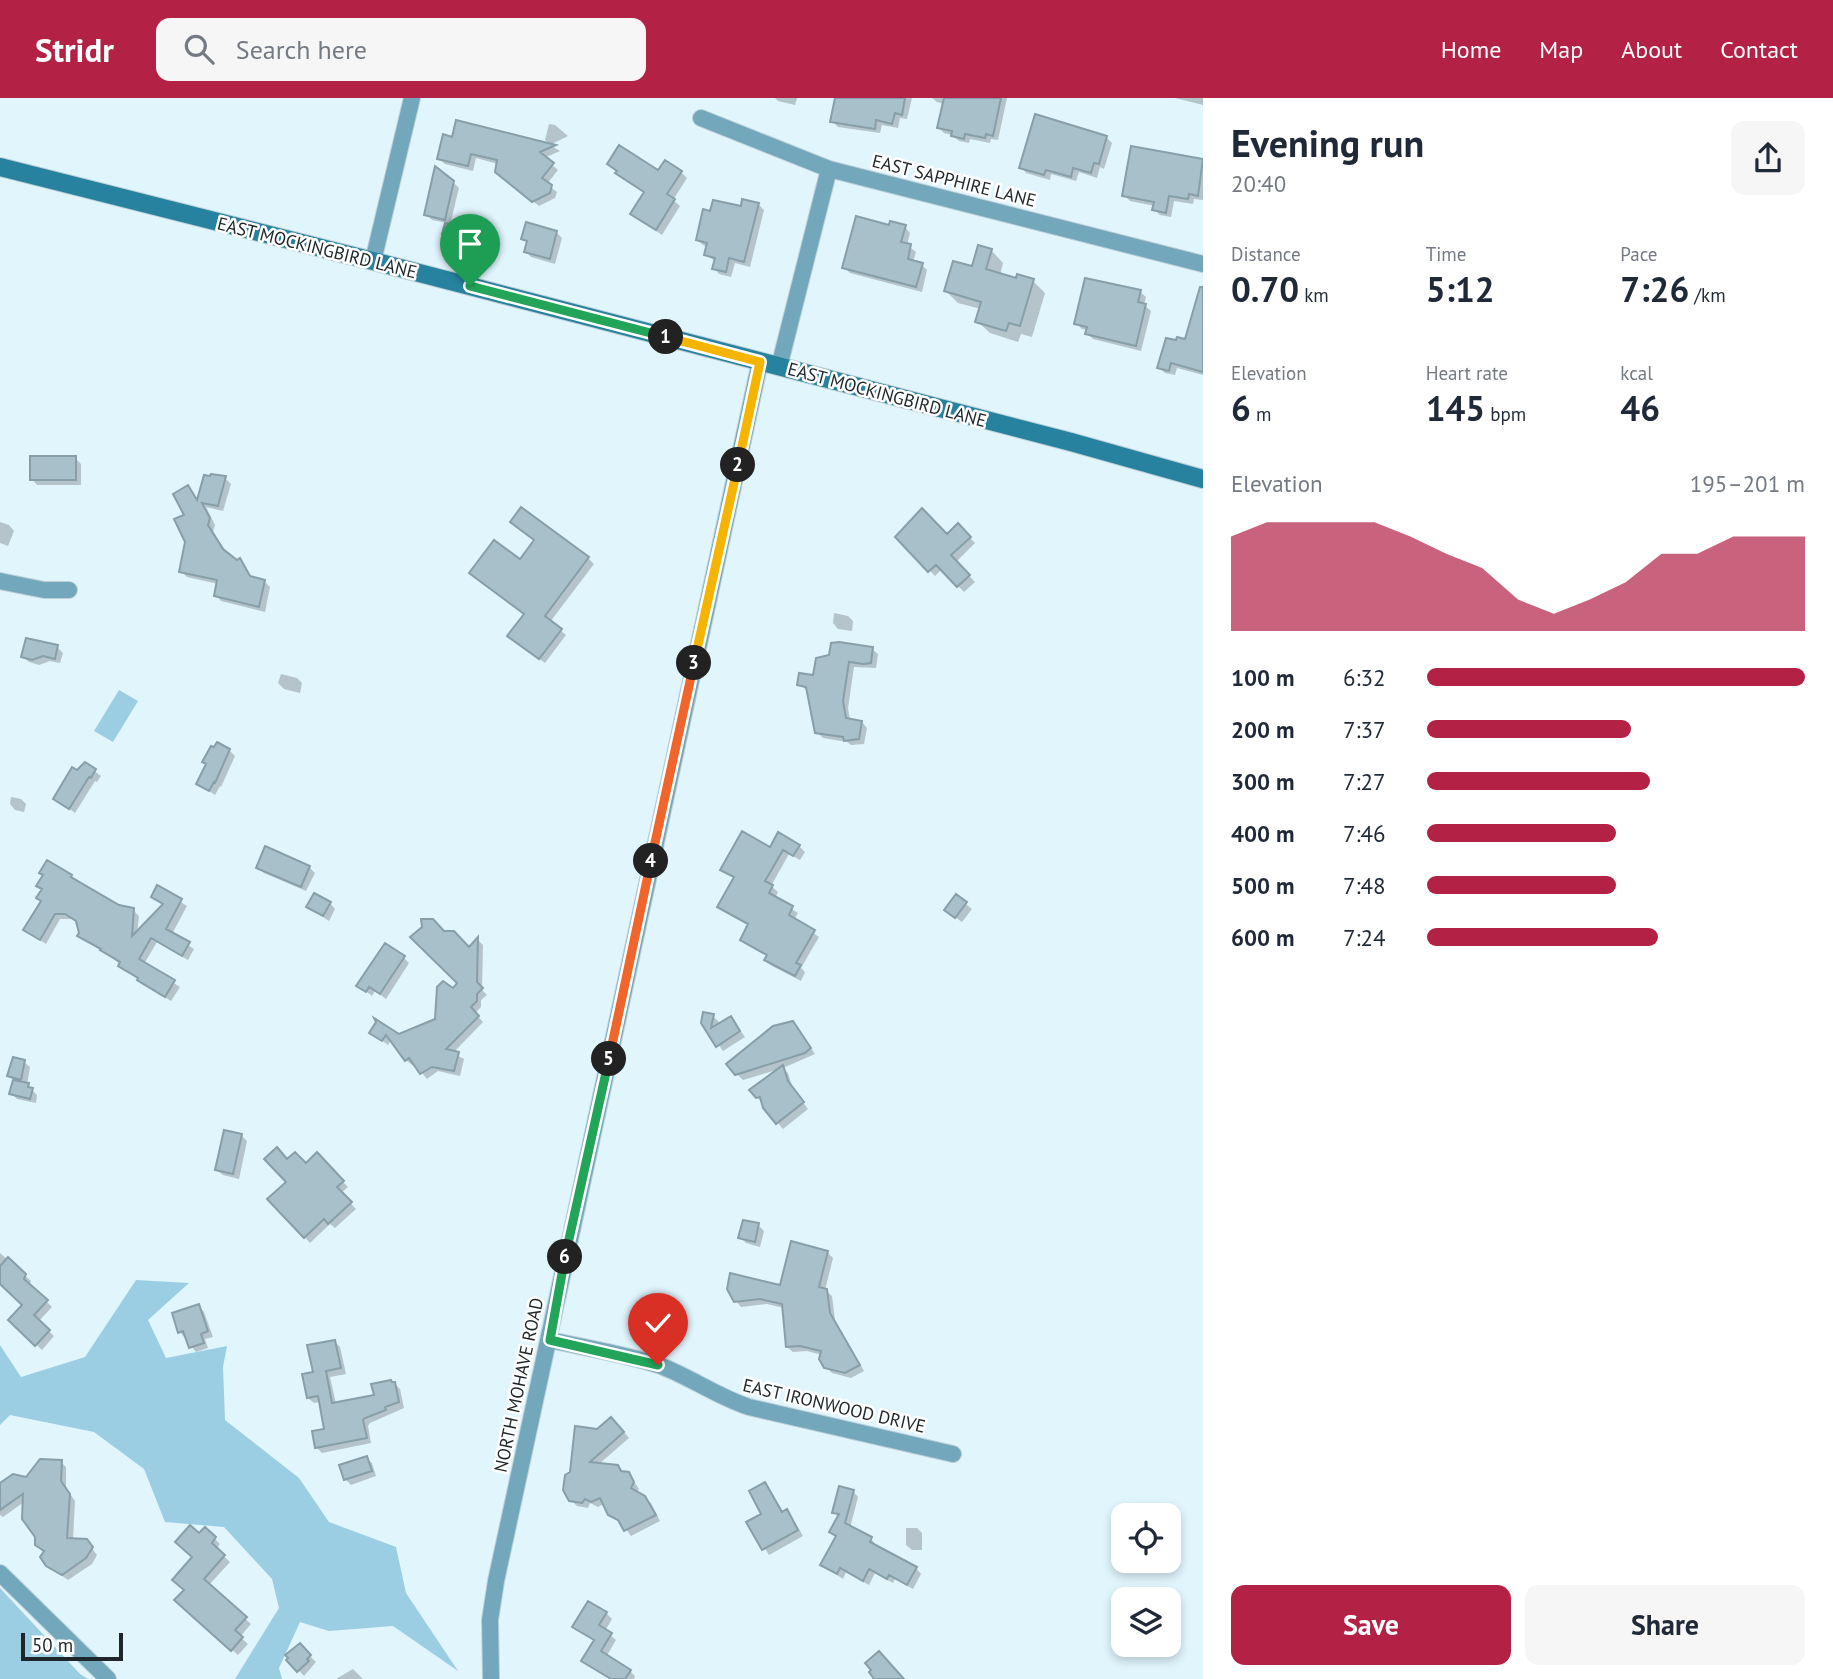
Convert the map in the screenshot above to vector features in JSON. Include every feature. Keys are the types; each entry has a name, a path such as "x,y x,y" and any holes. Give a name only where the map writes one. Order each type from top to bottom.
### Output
{"street":[{"path":"373,261 412,98"},
{"name":"EAST SAPPHIRE LANE","path":"701,118 829,169 1203,264"},
{"name":"EAST MOCKINGBIRD LANE","path":"0,167 373,261 1203,479"},
{"path":"779,367 829,169"},
{"name":"NORTH MOHAVE ROAD","path":"491,1679 490,1620 496,1581 760,362"},
{"path":"0,581 44,590 69,590"},
{"name":"EAST IRONWOOD DRIVE","path":"550,1340 658,1365 687,1377 725,1399 749,1407 953,1454"},
{"path":"0,1573 108,1679"}],"shaded area":[{"path":"119,690 138,701 113,742 94,731"},
{"path":"136,1280 189,1283 148,1320 166,1358 227,1346 223,1367 225,1420 299,1478 329,1522 396,1547 406,1593 458,1671 393,1626 329,1631 300,1622 279,1668 282,1679 235,1679 279,1608 272,1579 224,1527 165,1522 144,1469 94,1432 10,1415 0,1425 0,1345 21,1377 85,1357"},
{"path":"0,1588 80,1674 88,1679 0,1679"}],"building":[{"path":"835,98 905,98 902,115 895,113 892,124 876,120 875,129 830,122"},
{"path":"944,98 1001,98 993,136 986,134 985,138 965,134 964,139 951,136 952,131 937,128"},
{"path":"1035,114 1107,136 1099,164 1094,163 1091,173 1073,168 1071,177 1046,170 1044,175 1019,168"},
{"path":"456,120 556,145 540,152 554,163 542,178 552,185 550,193 532,202 495,172 497,160 471,154 468,166 437,159 443,134 452,137"},
{"path":"619,145 658,170 665,160 682,171 667,194 675,199 656,230 630,214 644,192 615,173 617,171 607,164"},
{"path":"1131,146 1203,159 1198,196 1189,194 1188,199 1169,196 1166,213 1152,210 1154,202 1122,196"},
{"path":"435,166 454,181 445,220 424,215"},
{"path":"742,199 759,203 744,262 729,258 726,272 712,269 715,258 704,255 707,243 696,240 703,209 710,211 713,200 741,206"},
{"path":"856,216 889,225 890,221 906,225 901,242 911,244 908,259 923,263 916,287 842,268"},
{"path":"526,222 557,231 550,259 524,252 527,241 521,239"},
{"path":"445,223 478,232 475,242 442,234"},
{"path":"978,245 992,249 986,269 1016,278 1017,274 1034,279 1020,326 1009,323 1006,331 975,322 981,302 944,291 953,261 972,266"},
{"path":"1085,278 1141,290 1138,302 1146,304 1136,346 1085,334 1087,327 1074,324"},
{"path":"1200,287 1203,287 1203,372 1171,363 1169,371 1157,368 1166,338 1185,339"},
{"path":"30,456 76,456 76,480 30,480"},
{"path":"204,475 226,476 218,506 202,503 210,518 208,525 223,549 237,560 240,558 250,576 265,580 259,607 214,596 217,580 179,572 185,542 174,519 184,515 173,494 188,485 197,500"},
{"path":"521,507 589,557 545,616 562,629 539,659 507,636 524,614 469,573 494,540 520,559 534,540 510,522"},
{"path":"922,508 947,534 958,523 971,537 951,555 970,575 957,587 936,565 928,572 895,537"},
{"path":"26,638 58,645 55,659 43,656 32,660 21,657"},
{"path":"831,643 873,647 871,663 849,662 843,701 846,718 862,721 859,739 844,741 843,737 815,733 806,687 797,685 799,673 813,675 816,658 829,655"},
{"path":"217,742 230,749 209,791 196,784 206,764 202,762 211,746 214,747"},
{"path":"85,762 96,769 69,809 53,799 72,767 77,770"},
{"path":"742,831 770,847 778,832 800,845 793,856 783,850 765,881 773,885 769,893 793,906 789,915 815,930 796,963 801,965 795,976 764,960 767,955 740,940 748,924 717,907 734,877 720,870"},
{"path":"265,846 310,866 301,887 256,868"},
{"path":"47,860 119,905 134,908 132,936 163,904 151,897 157,885 182,899 166,929 190,942 182,956 151,938 139,959 175,980 165,997 118,966 120,962 77,936 79,933 76,921 65,914 55,914 40,940 23,930 41,901 36,898 42,889 36,886 43,875 39,873"},
{"path":"314,893 331,902 323,916 306,907"},
{"path":"956,894 967,902 955,918 944,910"},
{"path":"421,919 433,919 444,931 454,931 469,947 478,937 477,982 483,988 471,1007 479,1016 446,1049 459,1052 454,1071 432,1067 420,1074 409,1058 405,1061 386,1035 382,1041 369,1033 376,1022 374,1018 399,1034 435,1019 437,987 443,981 453,988 457,983 410,937 422,927"},
{"path":"385,943 405,956 380,994 369,987 366,992 356,986"},
{"path":"703,1012 714,1014 711,1028 731,1016 740,1031 716,1047 701,1023"},
{"path":"793,1021 811,1048 805,1053 735,1075 726,1064 773,1026"},
{"path":"13,1057 25,1060 21,1080 7,1076"},
{"path":"783,1065 788,1081 804,1102 776,1124 763,1108 760,1097 756,1098 749,1090"},
{"path":"13,1080 29,1083 28,1087 33,1088 30,1099 9,1094"},
{"path":"224,1130 242,1134 233,1174 215,1170"},
{"path":"277,1147 287,1159 295,1152 306,1163 317,1152 344,1181 337,1187 352,1202 328,1224 324,1219 304,1238 267,1199 286,1182 264,1159"},
{"path":"743,1220 759,1223 755,1242 738,1238"},
{"path":"791,1241 828,1251 819,1287 827,1289 830,1313 860,1365 845,1373 824,1368 819,1359 821,1351 800,1346 786,1347 782,1304 760,1299 734,1302 727,1289 730,1273 780,1285"},
{"path":"8,1257 26,1274 24,1279 48,1300 34,1315 50,1330 35,1346 8,1320 22,1305 0,1284 0,1266"},
{"path":"199,1304 208,1331 201,1334 204,1343 189,1348 183,1331 178,1333 172,1313"},
{"path":"335,1340 341,1368 326,1371 332,1403 374,1395 371,1384 391,1380 395,1382 399,1402 363,1420 367,1438 315,1448 312,1431 324,1429 318,1396 307,1398 302,1374 313,1372 307,1345"},
{"path":"611,1417 624,1432 590,1462 618,1465 621,1471 629,1472 634,1482 631,1488 645,1496 656,1515 624,1531 618,1520 608,1515 600,1498 591,1502 585,1499 582,1503 569,1501 563,1490 565,1475 570,1472 575,1426 597,1429"},
{"path":"367,1456 372,1471 344,1480 339,1465"},
{"path":"40,1459 62,1460 61,1481 70,1494 67,1538 87,1539 93,1547 86,1558 62,1575 46,1566 40,1557 44,1551 35,1545 35,1537 22,1519 23,1494 0,1510 0,1483 13,1474 26,1477"},
{"path":"765,1482 782,1512 787,1509 798,1530 762,1550 746,1522 761,1514 749,1491"},
{"path":"839,1486 854,1490 845,1523 872,1537 870,1542 917,1567 907,1585 889,1575 887,1579 869,1569 863,1581 840,1568 837,1574 820,1565 836,1536 829,1532 839,1514 832,1513"},
{"path":"190,1525 199,1533 205,1527 216,1537 212,1543 225,1555 204,1579 247,1617 235,1630 243,1637 231,1651 174,1600 184,1590 172,1580 192,1557 175,1542"},
{"path":"588,1601 607,1612 599,1625 612,1633 601,1651 631,1670 625,1679 611,1679 581,1661 594,1640 572,1627"},
{"path":"300,1643 311,1655 307,1659 309,1661 297,1672 285,1655"},
{"path":"879,1651 904,1679 874,1679 865,1663"}],"route":[{"path":"470,286 760,362 563,1265 550,1340 658,1365"}]}
